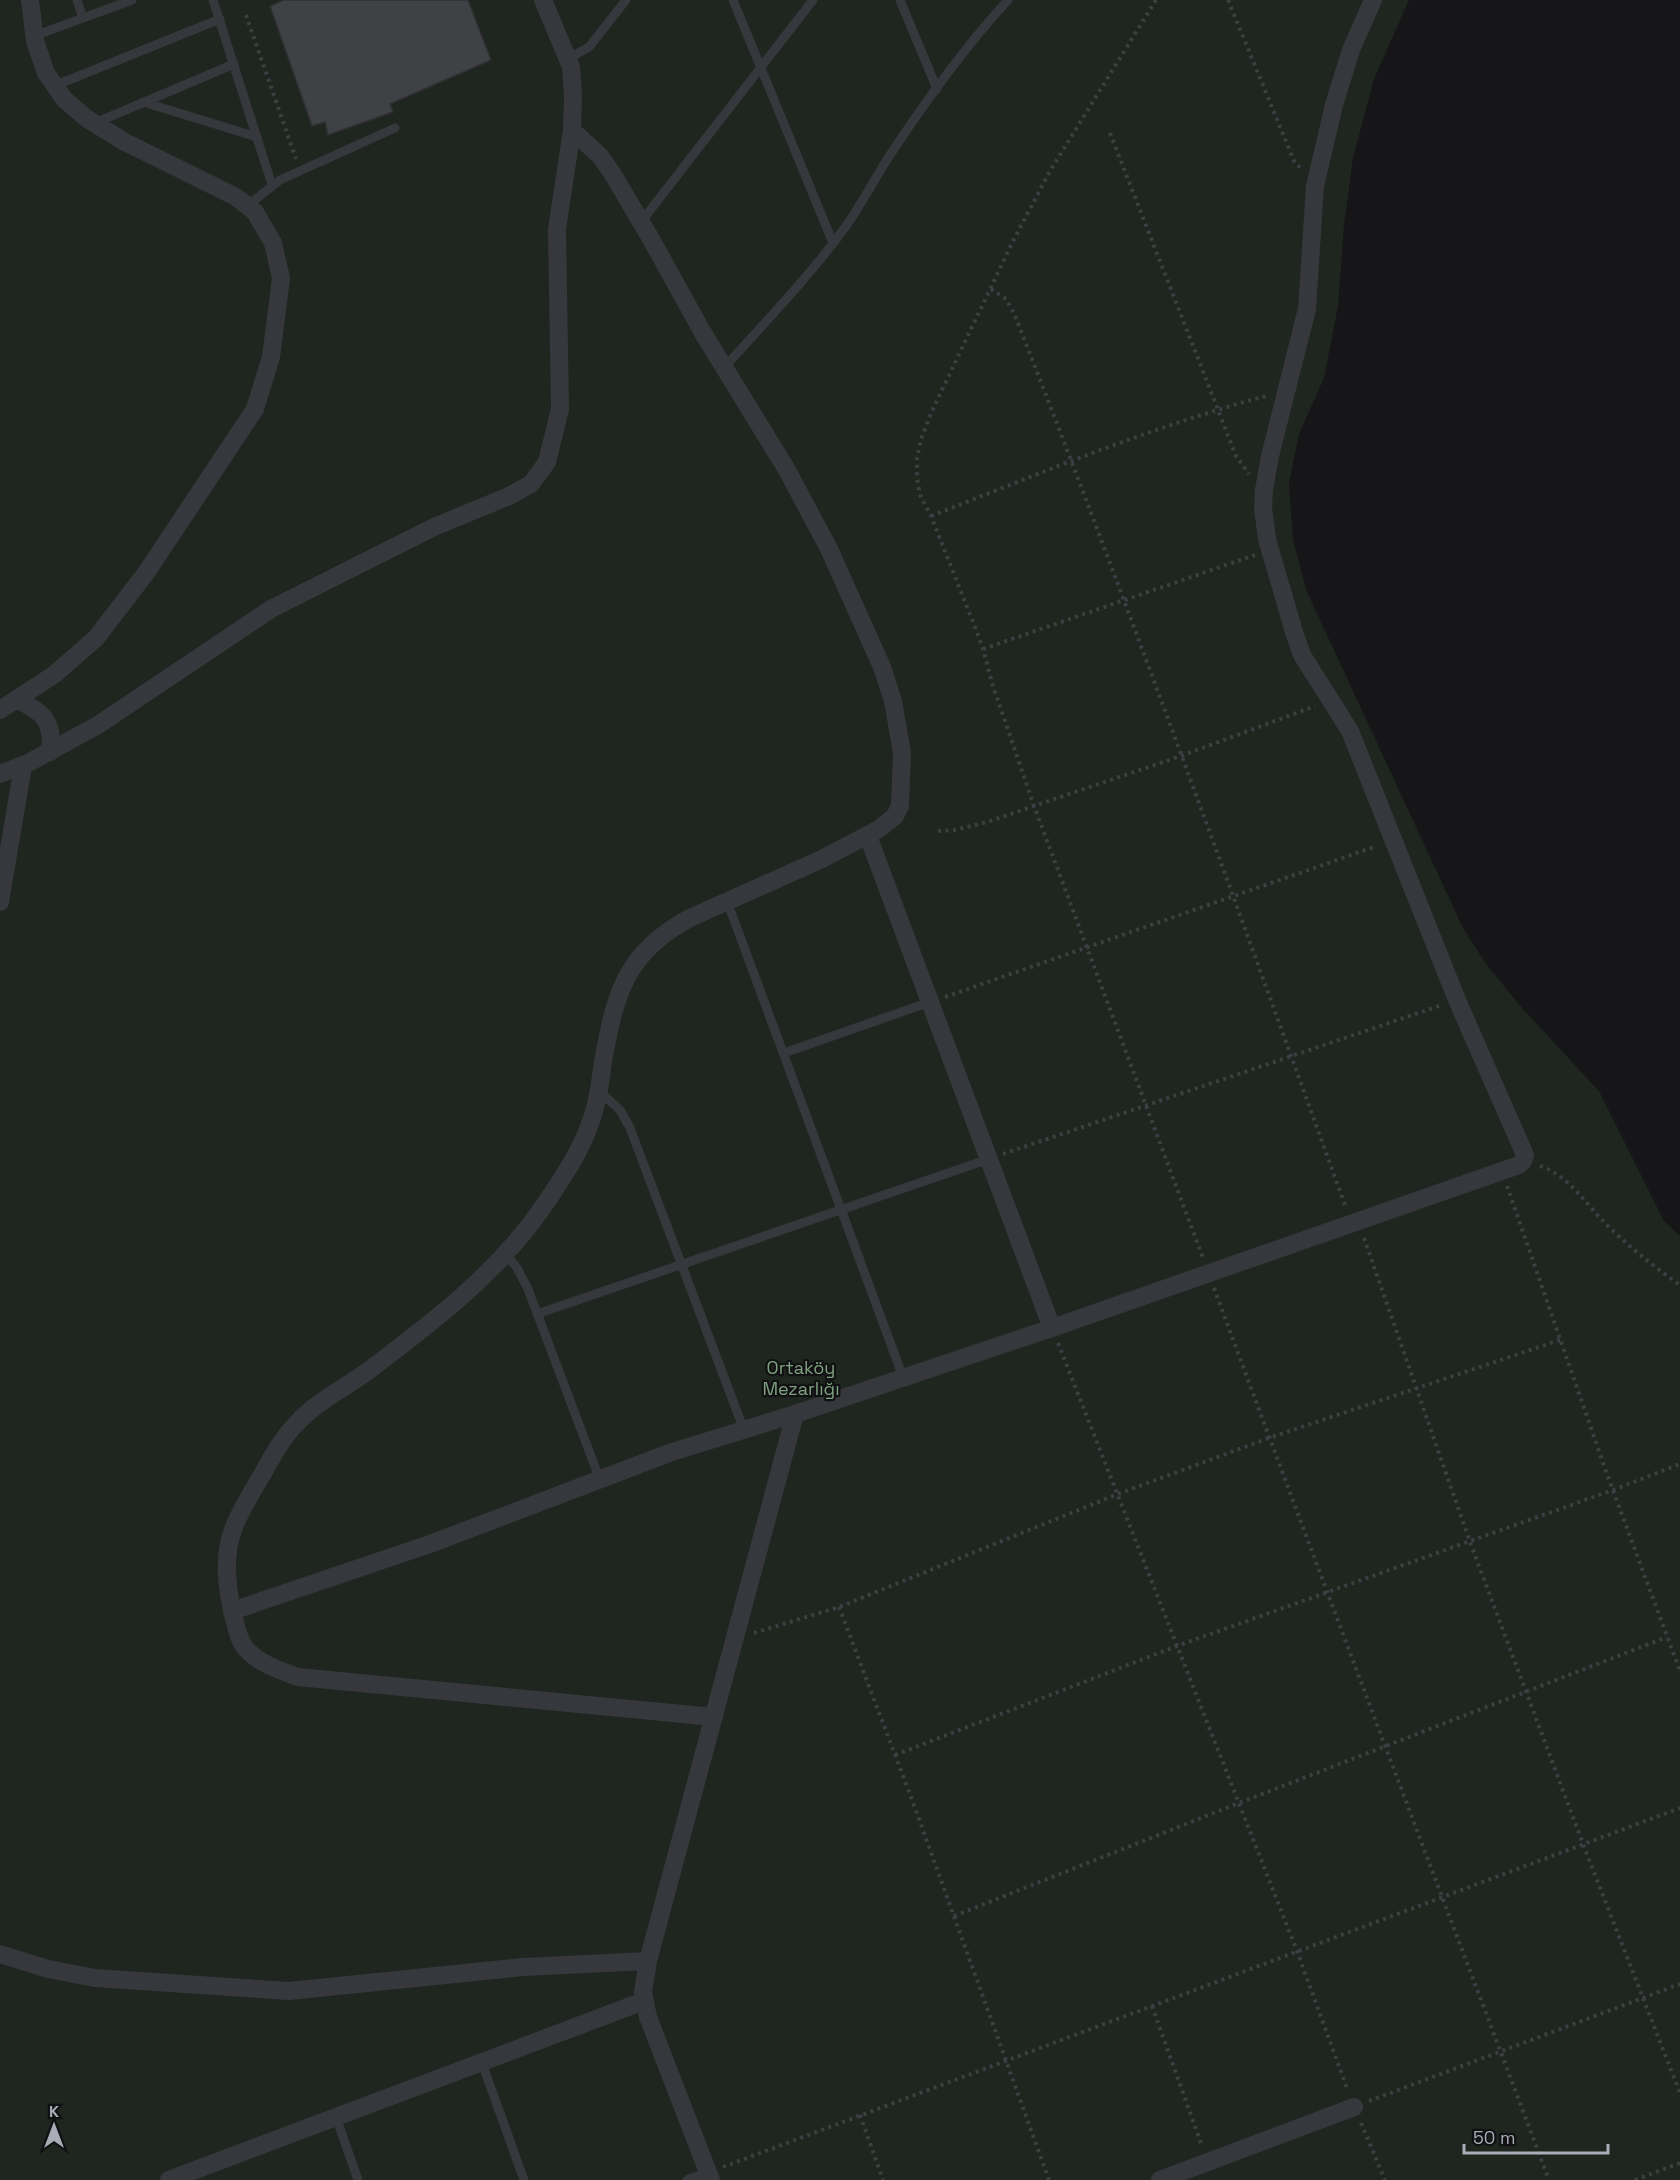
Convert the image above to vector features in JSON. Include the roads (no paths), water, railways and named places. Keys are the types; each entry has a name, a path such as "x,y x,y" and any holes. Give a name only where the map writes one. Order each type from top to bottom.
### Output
{"street":[{"path":"0,710 55,674 96,638 146,573 255,409 271,357 281,278 273,243 255,212 236,197 123,141 64,99 46,73 34,36 30,0"},
{"path":"13,769 50,752 98,725 271,609 434,527 509,496 531,484 546,462 560,409 557,229 572,130 573,96 571,67 543,0"},
{"path":"232,1611 430,1544 672,1452 795,1414 1052,1328 1520,1165 1523,1161 1525,1155 1457,1000 1350,731 1302,655 1293,632 1270,550 1263,508 1270,456 1308,309 1315,186 1334,105 1351,50 1373,0"},
{"path":"572,130 601,157 641,222 724,368 787,470 829,549 882,667 892,701 902,753 900,806 895,816 879,830 822,859 670,929 653,942 624,981 616,1004 599,1091 588,1130 573,1161 531,1224 506,1254 458,1300 370,1369 298,1421 280,1443 233,1528 228,1554 227,1577 229,1599 239,1638 247,1650 275,1668 298,1677 714,1717"},
{"path":"17,700 34,707 46,720 52,736 50,752"},
{"path":"0,757 13,769"},
{"path":"0,902 13,769"},
{"path":"868,836 1052,1328"},
{"path":"709,2176 648,2017 643,1992 648,1961 795,1414"},
{"path":"0,1954 48,1969 95,1978 289,1991 524,1967 648,1961"},
{"path":"170,2180 192,2176 336,2117 644,2001"},
{"path":"1160,2180 1354,2107"}],"lane":[{"path":"77,0 83,18"},
{"path":"34,36 131,0"},
{"path":"213,0 272,185"},
{"path":"568,59 589,47 626,0"},
{"path":"733,0 834,243"},
{"path":"641,222 813,0"},
{"path":"900,0 937,89"},
{"path":"724,368 822,259 858,209 892,152 937,89 981,30 1008,0"},
{"path":"54,86 220,19"},
{"path":"95,123 234,64"},
{"path":"143,102 257,137"},
{"path":"247,206 272,185 394,128"},
{"path":"727,901 903,1377"},
{"path":"784,1053 930,1002"},
{"path":"599,1091 620,1110 630,1128 744,1430"},
{"path":"537,1314 989,1159"},
{"path":"506,1254 522,1277 600,1480"},
{"path":"482,2062 524,2180"},
{"path":"336,2117 358,2180"},
{"path":"687,2180 709,2176"}],"park label":[{"name":"Ortaköy Mezarlığı","path":"801,1378"}]}
